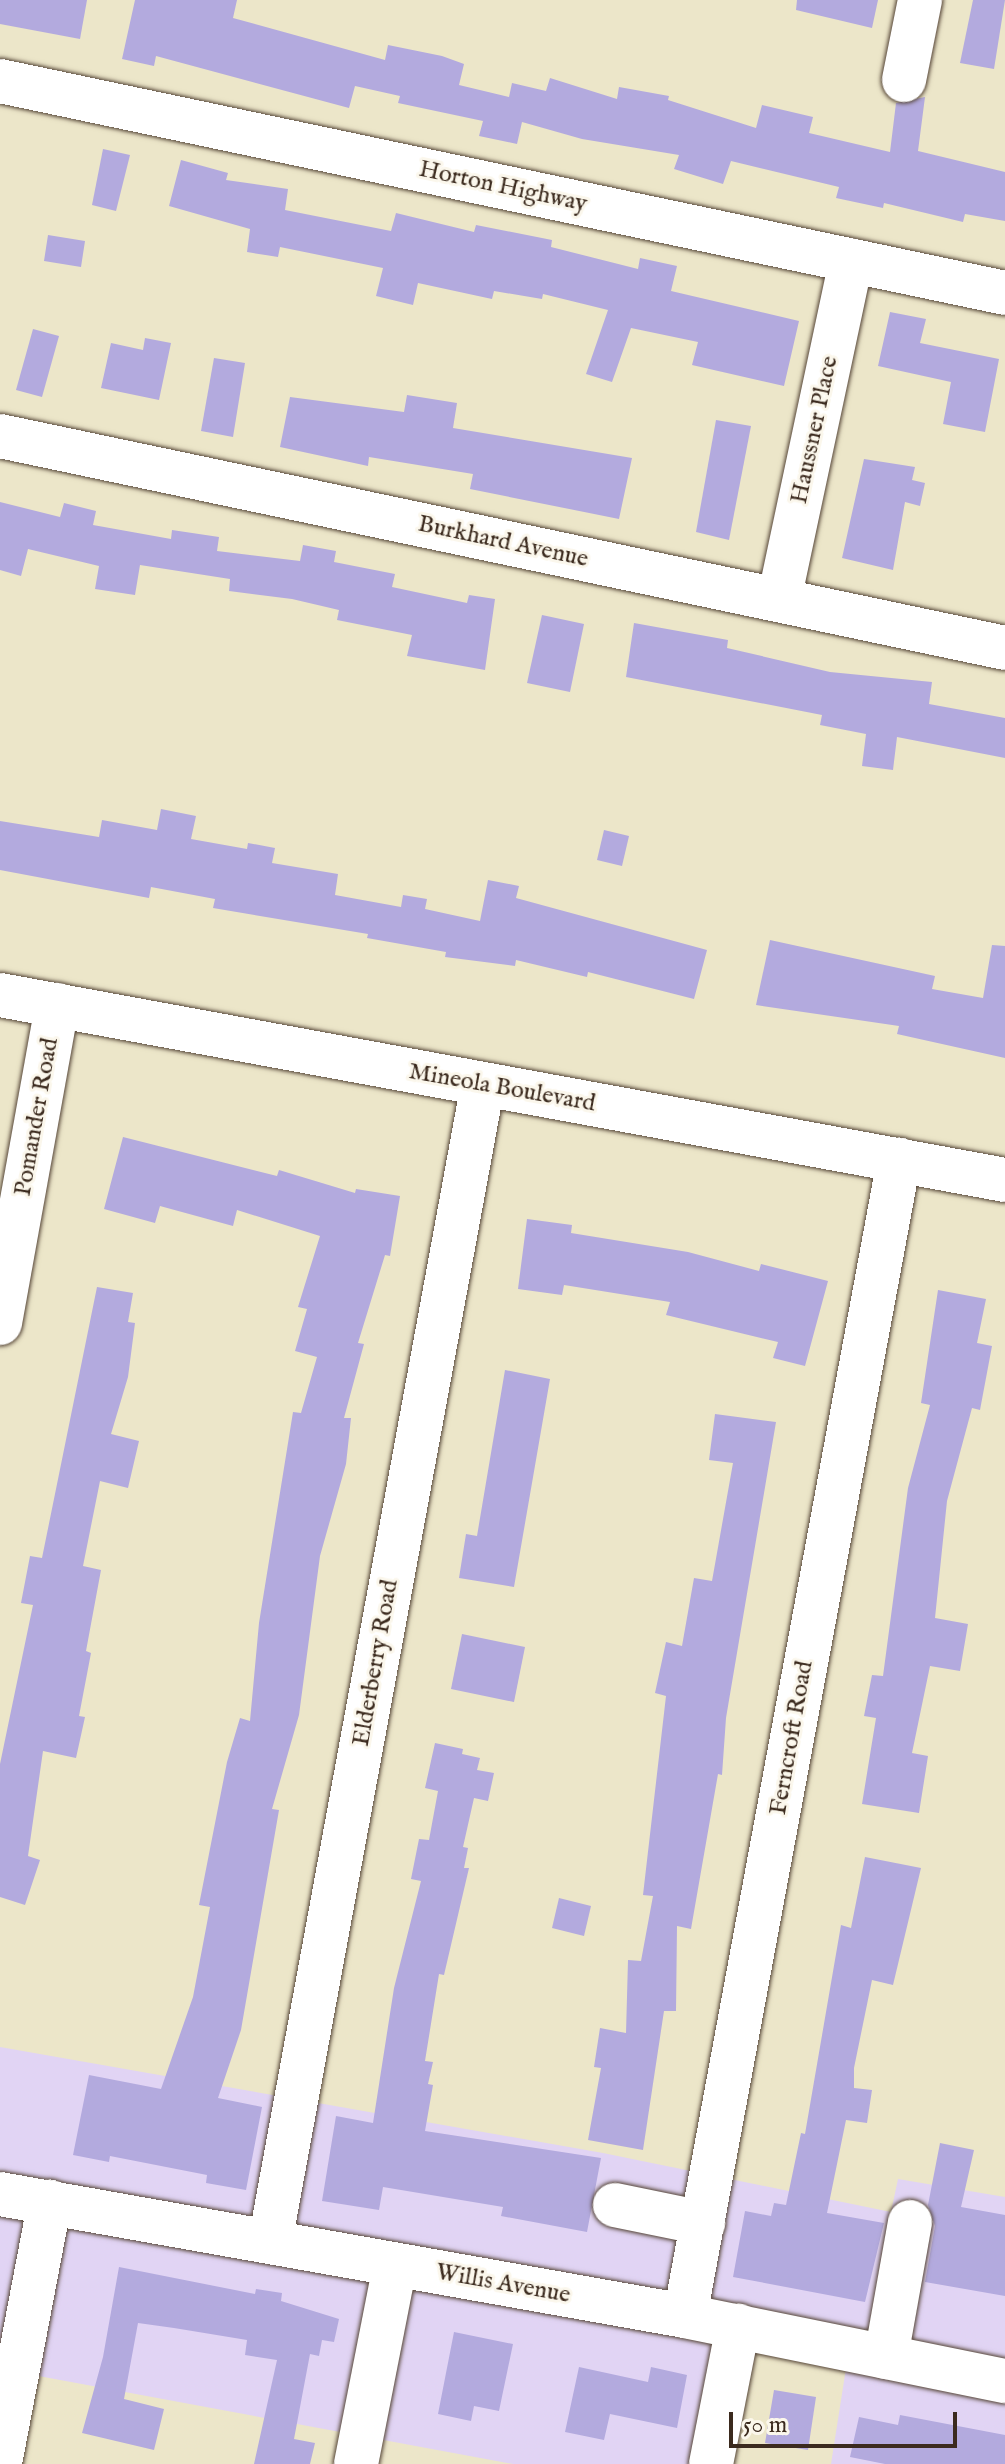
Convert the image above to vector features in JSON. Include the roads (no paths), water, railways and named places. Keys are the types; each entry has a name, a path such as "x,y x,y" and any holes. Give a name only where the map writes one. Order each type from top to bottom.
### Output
{"street":[{"path":"904,80 920,0"},
{"name":"Horton Highway","path":"0,81 1005,293"},
{"name":"Haussner Place","path":"779,600 851,261"},
{"name":"Burkhard Avenue","path":"0,436 1005,648"},
{"name":"Mineola Boulevard","path":"0,995 1005,1180"},
{"name":"Pomander Road","path":"0,1323 57,1005"},
{"name":"Elderberry Road","path":"270,2242 483,1084"},
{"name":"Ferncroft Road","path":"685,2316 899,1160"},
{"name":"Willis Avenue","path":"0,2194 685,2316 1005,2381"},
{"path":"0,2463 50,2202"},
{"path":"615,2205 703,2223"},
{"path":"886,2357 910,2222"},
{"path":"356,2464 395,2265"},
{"path":"711,2464 738,2326"}]}
